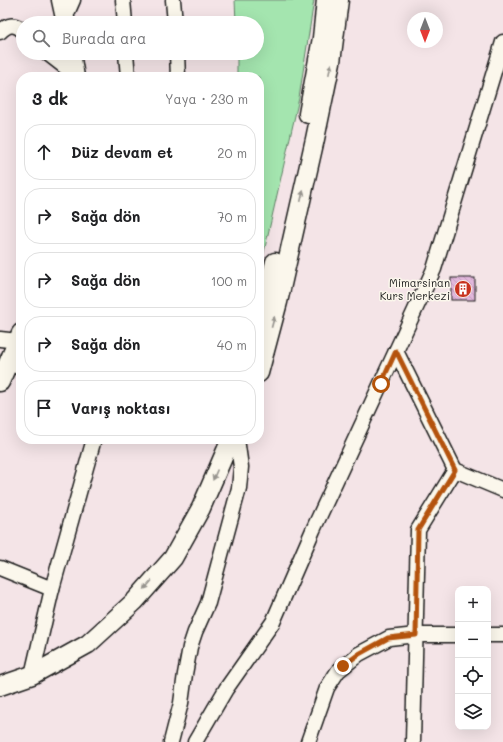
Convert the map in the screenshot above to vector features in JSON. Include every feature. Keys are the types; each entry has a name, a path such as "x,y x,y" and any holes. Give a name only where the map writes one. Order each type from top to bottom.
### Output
{"street":[{"path":"60,0 65,16"},
{"path":"67,16 73,0"},
{"path":"123,0 124,16"},
{"path":"174,0 175,16"},
{"path":"264,304 309,111 322,38 326,0"},
{"path":"264,355 278,302 331,62 339,0"},
{"path":"0,32 7,25 16,26"},
{"path":"195,742 226,688 273,622 313,530 434,269 503,42"},
{"path":"56,60 70,72"},
{"path":"72,60 74,72"},
{"path":"127,60 128,72"},
{"path":"177,60 178,72"},
{"path":"0,338 16,337"},
{"path":"396,351 455,470 503,490"},
{"path":"0,382 15,364"},
{"path":"32,675 52,589 93,444"},
{"path":"0,686 32,675 88,644 135,601 173,558 201,508 229,444"},
{"path":"171,742 181,703 190,647 208,603 239,488 241,467 238,444"},
{"path":"413,742 418,530 455,470"},
{"path":"0,568 52,589"},
{"path":"308,742 327,688 332,679 343,666 359,654 388,638 416,635 455,635"},
{"path":"491,635 503,635"}],"green space":[{"path":"235,0 314,0 299,98 264,252 264,72 237,72 237,60 264,60 264,16 236,16"}],"building":[{"name":"Mimarsinan Kurs Merkezi","path":"451,278 475,278 475,300 451,300"}],"place":[{"name":"Mimarsinan Kurs Merkezi","path":"463,289"}],"route":[{"path":"343,666 359,654 388,638 416,635 418,530 455,470 396,351 381,384"}]}
